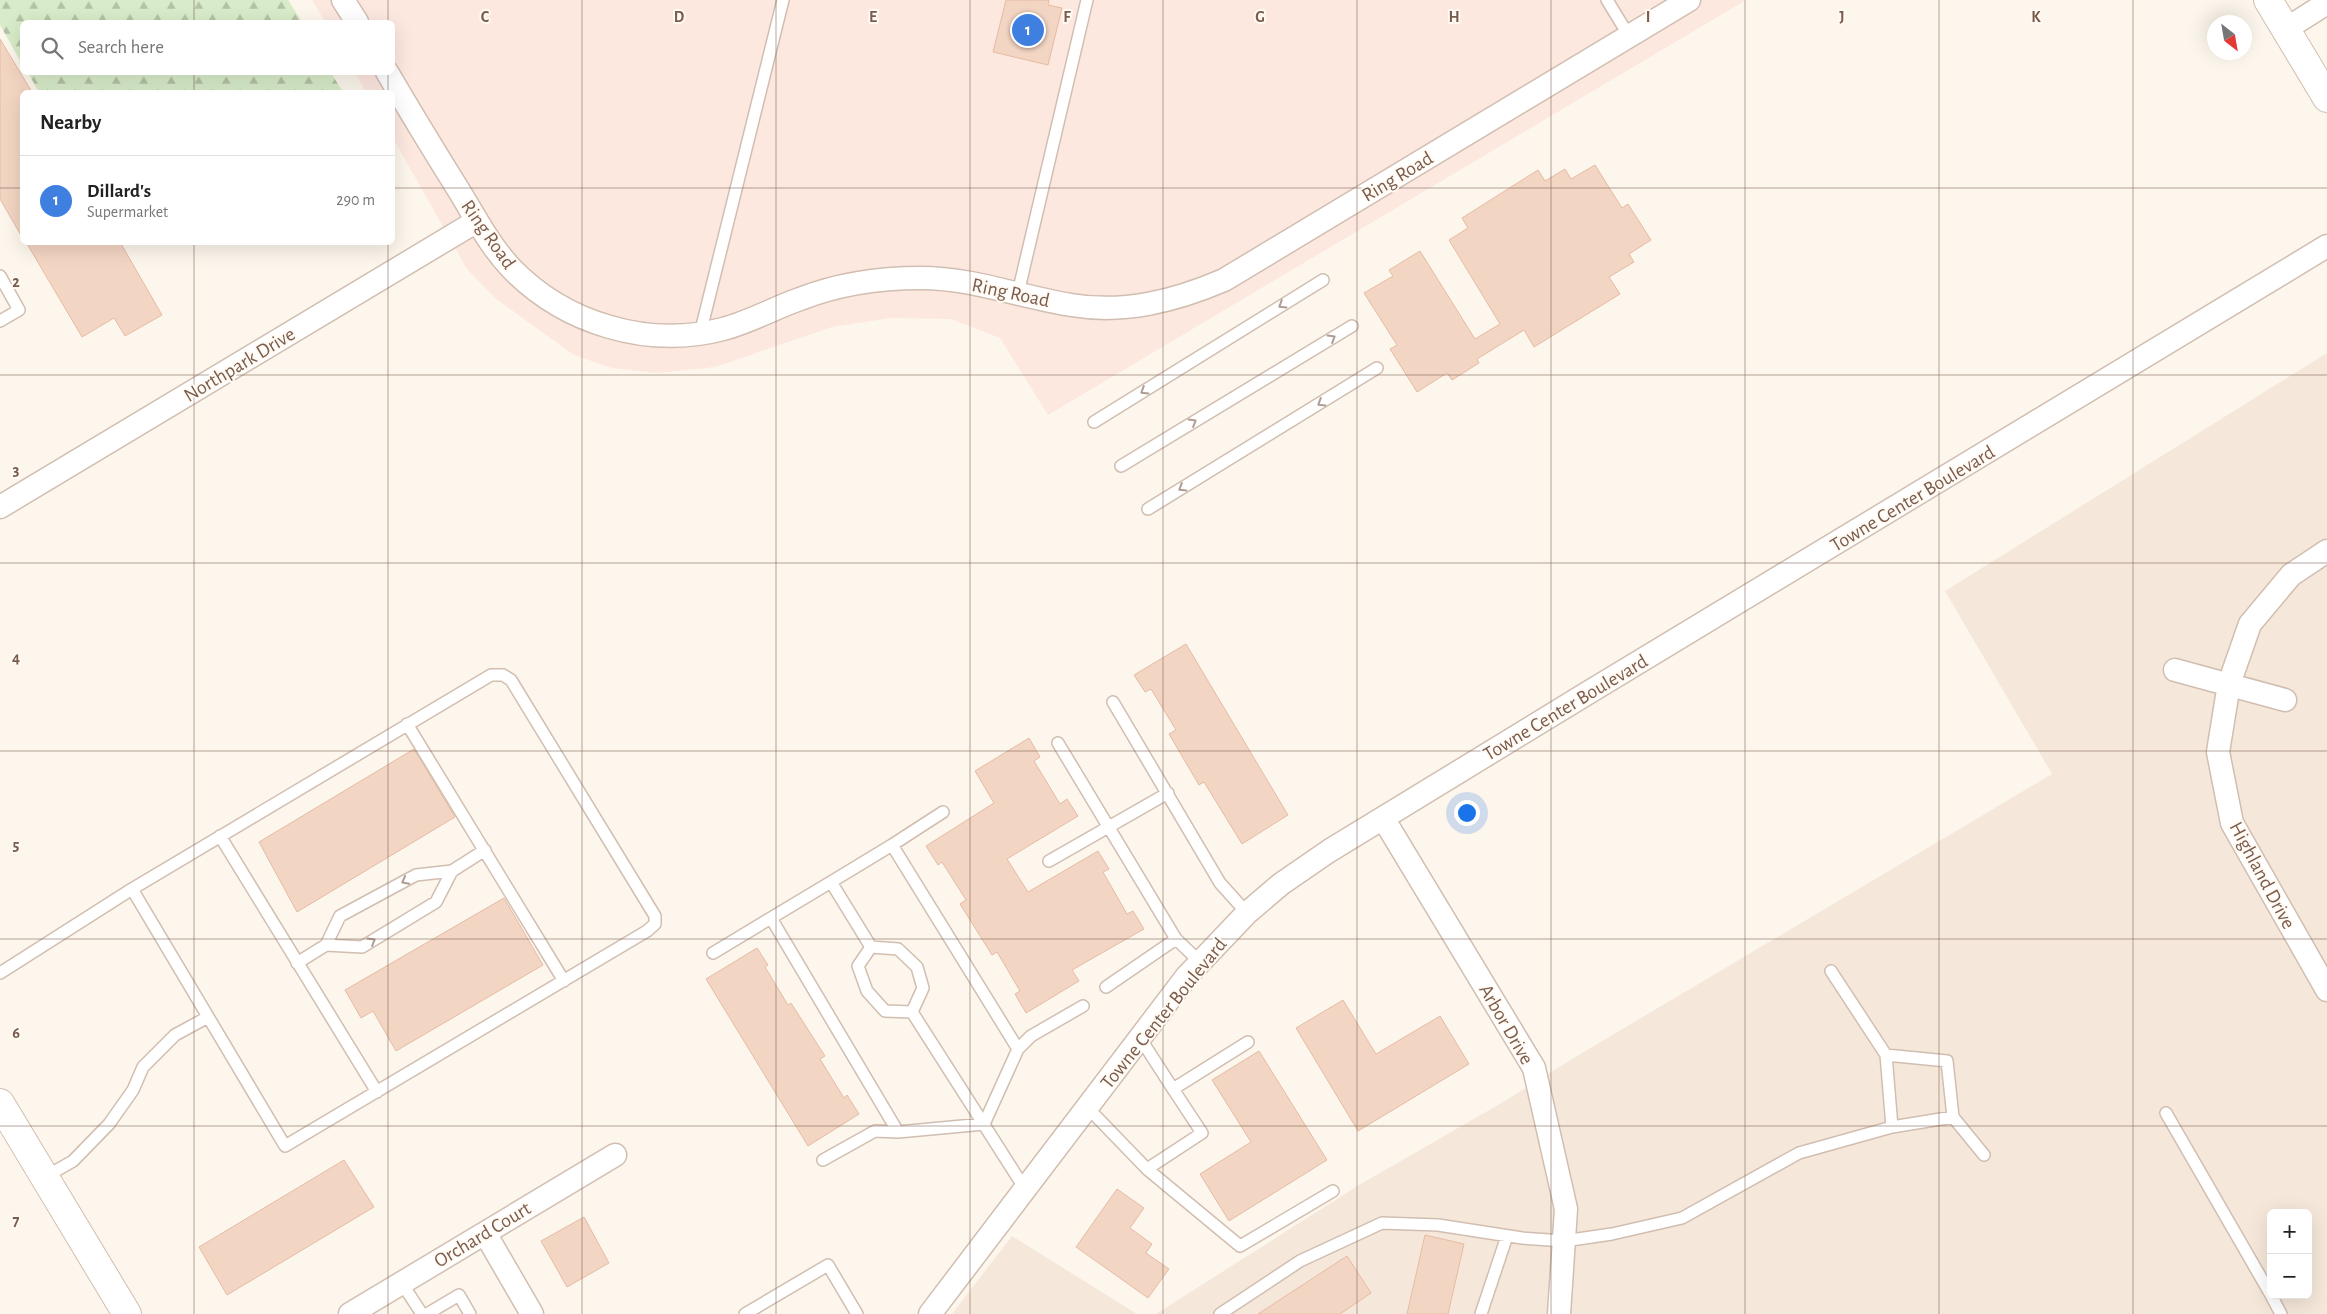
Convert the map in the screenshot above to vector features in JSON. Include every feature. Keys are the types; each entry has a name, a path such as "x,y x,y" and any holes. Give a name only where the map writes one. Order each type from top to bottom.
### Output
{"street":[{"path":"343,0 356,20"},
{"name":"Ring Road","path":"389,75 477,221 508,266 522,278 559,306 579,317 621,330 658,336 700,334 747,322 824,290 852,284 912,278 938,278 974,282 1070,305 1118,308 1146,305 1199,291 1224,280 1689,0"},
{"path":"2268,0 2327,98"},
{"path":"2286,30 2326,6"},
{"name":"Northpark Drive","path":"0,507 477,221"},
{"name":"Towne Center Boulevard","path":"930,1314 1087,1106 1200,962 1247,913 1281,884 1383,818 2327,246"},
{"name":"Highland Drive","path":"2327,552 2290,575 2250,624 2229,684 2218,752 2232,823 2327,990"},
{"path":"2175,670 2285,700"},
{"name":"Arbor Drive","path":"1383,818 1534,1068 1566,1209 1559,1314"},
{"path":"0,1103 127,1314"},
{"name":"Orchard Court","path":"350,1314 615,1155"},
{"path":"485,1232 532,1314"}],"lane":[{"path":"700,334 783,0"},
{"path":"1018,293 1087,0"},
{"path":"1607,0 1629,36"},
{"path":"0,276 19,310 0,321"},
{"path":"1094,422 1323,280"},
{"path":"1121,466 1352,326"},
{"path":"1148,509 1377,368"},
{"path":"0,972 132,889 491,675 503,675 511,680 655,916 655,924 647,931 564,981 286,1146 132,889"},
{"path":"1113,702 1220,883 1247,913"},
{"path":"407,724 564,981"},
{"path":"1058,743 1176,939 1200,962"},
{"path":"1049,861 1168,793"},
{"path":"713,953 943,812"},
{"path":"220,836 377,1092"},
{"path":"892,845 1018,1049"},
{"path":"297,963 326,945 340,916 416,875 452,871 485,850"},
{"path":"326,945 362,947 436,902 452,871"},
{"path":"831,882 871,947"},
{"path":"771,918 898,1132"},
{"path":"1106,987 1176,939"},
{"path":"871,947 858,966 867,991 884,1011 912,1012"},
{"path":"871,947 898,949 917,967 923,988 912,1012"},
{"path":"1831,971 1886,1055 1892,1127"},
{"path":"984,1124 1018,1049 1031,1036 1083,1006"},
{"path":"912,1012 1025,1189"},
{"path":"45,1177 73,1160 109,1124 133,1090 143,1067 175,1036 208,1017"},
{"path":"1140,1038 1202,1133 1146,1170"},
{"path":"1173,1089 1248,1042"},
{"path":"1886,1055 1947,1061 1953,1117 1984,1155"},
{"path":"1087,1106 1146,1170 1240,1246 1333,1192"},
{"path":"2166,1113 2267,1288"},
{"path":"1220,1314 1300,1261 1382,1223 1438,1225 1507,1236 1564,1241 1612,1234 1682,1218 1799,1153 1892,1127 1953,1117"},
{"path":"823,1160 875,1131 898,1132 984,1124"},
{"path":"1481,1314 1507,1236"},
{"path":"744,1314 828,1265 857,1314"},
{"path":"401,1282 422,1314"},
{"path":"427,1314 459,1295 470,1314"},
{"path":"2273,1299 2281,1314"}],"shaded area":[{"path":"312,0 1746,0 1048,415 1000,338 951,319 891,318 832,327 715,367 657,373 612,368 574,355 496,299 467,269 395,142 395,90 365,90 356,75 395,75 395,20 324,20"},
{"path":"2327,353 2327,1314 1156,1314 1359,1185 1498,1105 1577,1056 2052,774 1945,591"},
{"path":"1012,1236 1137,1314 952,1314"}],"green space":[{"path":"0,0 288,0 301,20 20,20 20,60 0,25"},
{"path":"29,75 332,75 342,90 38,90"}],"building":[{"path":"1006,0 1049,0 1048,5 1062,8 1048,65 993,52"},
{"path":"0,39 31,90 20,90 20,234 0,199"},
{"path":"1595,165 1622,208 1628,204 1651,240 1629,254 1634,262 1609,277 1620,294 1534,347 1524,330 1477,359 1479,363 1452,380 1447,373 1417,392 1390,349 1397,345 1364,293 1393,276 1389,270 1420,251 1475,339 1500,324 1449,240 1468,228 1462,218 1538,170 1545,181 1565,169 1571,179"},
{"path":"28,245 122,245 162,315 125,336 114,318 82,337"},
{"path":"1186,644 1288,815 1242,844 1204,782 1199,785 1169,734 1176,730 1151,689 1145,692 1134,675"},
{"path":"1029,738 1040,757 1034,761 1060,804 1067,799 1078,816 1007,859 1028,892 1098,851 1109,869 1103,872 1127,914 1133,911 1144,929 1072,970 1079,981 1026,1013 1015,994 1020,991 997,952 992,955 960,904 966,900 942,862 938,865 926,846 994,803 975,771"},
{"path":"414,749 455,817 297,912 259,842"},
{"path":"504,898 543,965 396,1051 373,1011 361,1018 345,990"},
{"path":"757,948 768,965 765,967 788,1005 791,1003 825,1056 820,1059 844,1098 847,1095 859,1114 808,1146 706,979"},
{"path":"1343,1000 1376,1054 1440,1016 1469,1064 1358,1131 1296,1028"},
{"path":"1259,1051 1327,1160 1229,1221 1200,1174 1251,1142 1212,1080"},
{"path":"344,1160 374,1207 227,1295 199,1247"},
{"path":"1117,1189 1144,1208 1130,1228 1152,1244 1146,1253 1169,1269 1148,1298 1076,1247"},
{"path":"584,1217 609,1263 567,1287 541,1241"},
{"path":"1425,1235 1464,1244 1448,1314 1407,1314"},
{"path":"1347,1256 1371,1293 1340,1314 1258,1314"}],"place":[{"name":"Dillard's","path":"1028,30"}]}
